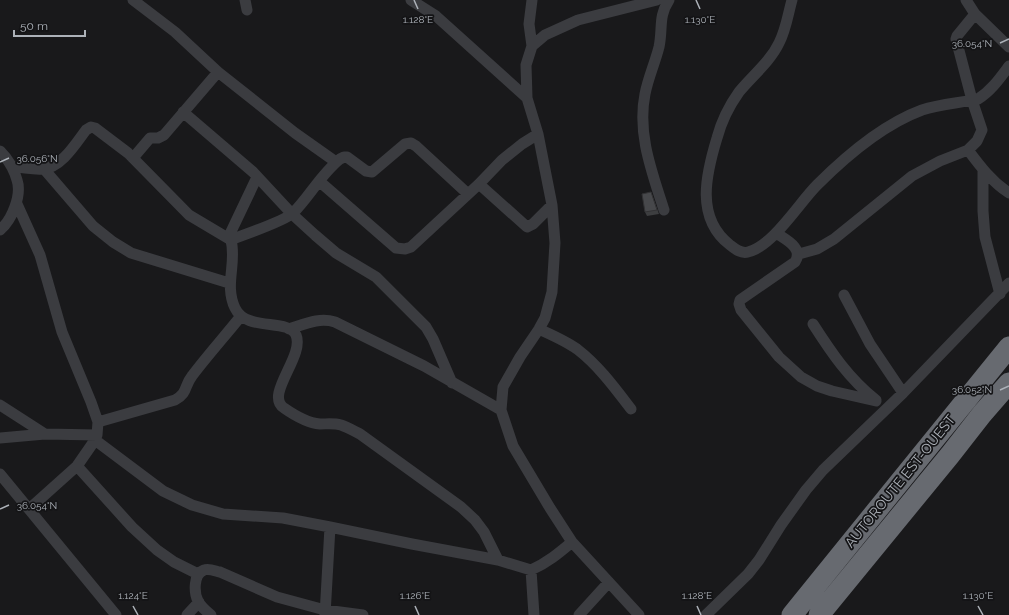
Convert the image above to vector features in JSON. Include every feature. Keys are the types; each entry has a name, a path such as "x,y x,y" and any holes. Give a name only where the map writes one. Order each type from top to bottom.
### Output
{"highway":[{"name":"AUTOROUTE EST-OUEST","path":"792,615 1009,347"},
{"name":"AUTOROUTE EST-OUEST","path":"819,615 946,461 982,414 1009,383"}],"street":[{"path":"133,0 175,32 218,72 336,162"},
{"path":"411,0 436,16 527,98"},
{"path":"532,0 529,24 532,46 526,65 527,98 538,134 552,205 555,243 552,292 545,318 513,366 503,387 501,410 513,446 572,542 639,615"},
{"path":"532,46 545,35 578,20 656,0"},
{"path":"664,210 650,167 644,142 642,123 645,95 660,41 662,15 670,0"},
{"path":"792,0 780,43 739,93 722,124 709,169 706,204 710,219 725,241 734,249 743,253 750,252 776,233 815,186 863,144 893,124 922,110 978,99 984,95 1009,66"},
{"path":"966,0 975,14 1009,47"},
{"path":"798,254 817,248 834,239 912,176 968,150 977,141 982,130 972,100 956,39 975,14"},
{"path":"133,158 150,138 158,138 164,135 218,72"},
{"path":"183,112 257,177 292,214 336,253 376,277 426,327 452,382"},
{"path":"12,167 44,169 59,162 86,130 91,127 95,128 133,158 189,215 229,239 233,248 229,283 235,309 241,316 248,321 289,329 296,335 297,344 295,354 278,391 278,401 282,407 306,420 319,424 330,423 341,425 360,434 461,507 475,520 484,532 498,560"},
{"path":"319,181 396,248 400,250 406,249 411,247 479,184 502,160 522,144 538,134"},
{"path":"229,239 284,219 292,214 336,162 344,157 347,157 366,171 372,172 405,144 411,143 416,146 468,194"},
{"path":"968,150 983,170 1000,187 1009,193"},
{"path":"0,151 12,167 18,181 17,204 6,226 0,230"},
{"path":"44,169 93,226 113,242 131,253 229,283"},
{"path":"983,170 983,211 985,237 1000,294"},
{"path":"229,239 257,177"},
{"path":"479,184 527,227 533,224 552,205"},
{"path":"17,204 40,255 62,332 98,422 96,438 77,466 29,509"},
{"path":"776,233 796,248 798,257 795,262 740,300 739,304 741,310 778,357 801,377 824,389 876,401"},
{"path":"706,615 748,574 806,490 823,470 903,393 1009,283"},
{"path":"844,295 870,344 903,393"},
{"path":"98,422 179,398 185,392 190,378 241,316"},
{"path":"289,329 315,320 326,319 335,322 424,366 501,410"},
{"path":"813,324 844,369 862,389 886,409"},
{"path":"539,329 577,349 595,365 631,409"},
{"path":"0,405 45,434"},
{"path":"0,438 45,434 96,438 163,491 192,504 224,514 283,518 498,560 531,570 554,558 572,542"},
{"path":"77,466 132,527 157,550 174,562 198,574"},
{"path":"0,474 116,615"},
{"path":"325,612 330,527"},
{"path":"211,615 204,609 196,595 195,587 198,574 204,570 220,572 277,598 325,612 363,615"},
{"path":"531,570 534,615"},
{"path":"579,615 609,582"},
{"path":"187,615 199,602"}],"building":[{"path":"651,192 657,210 645,212 642,194"}]}
